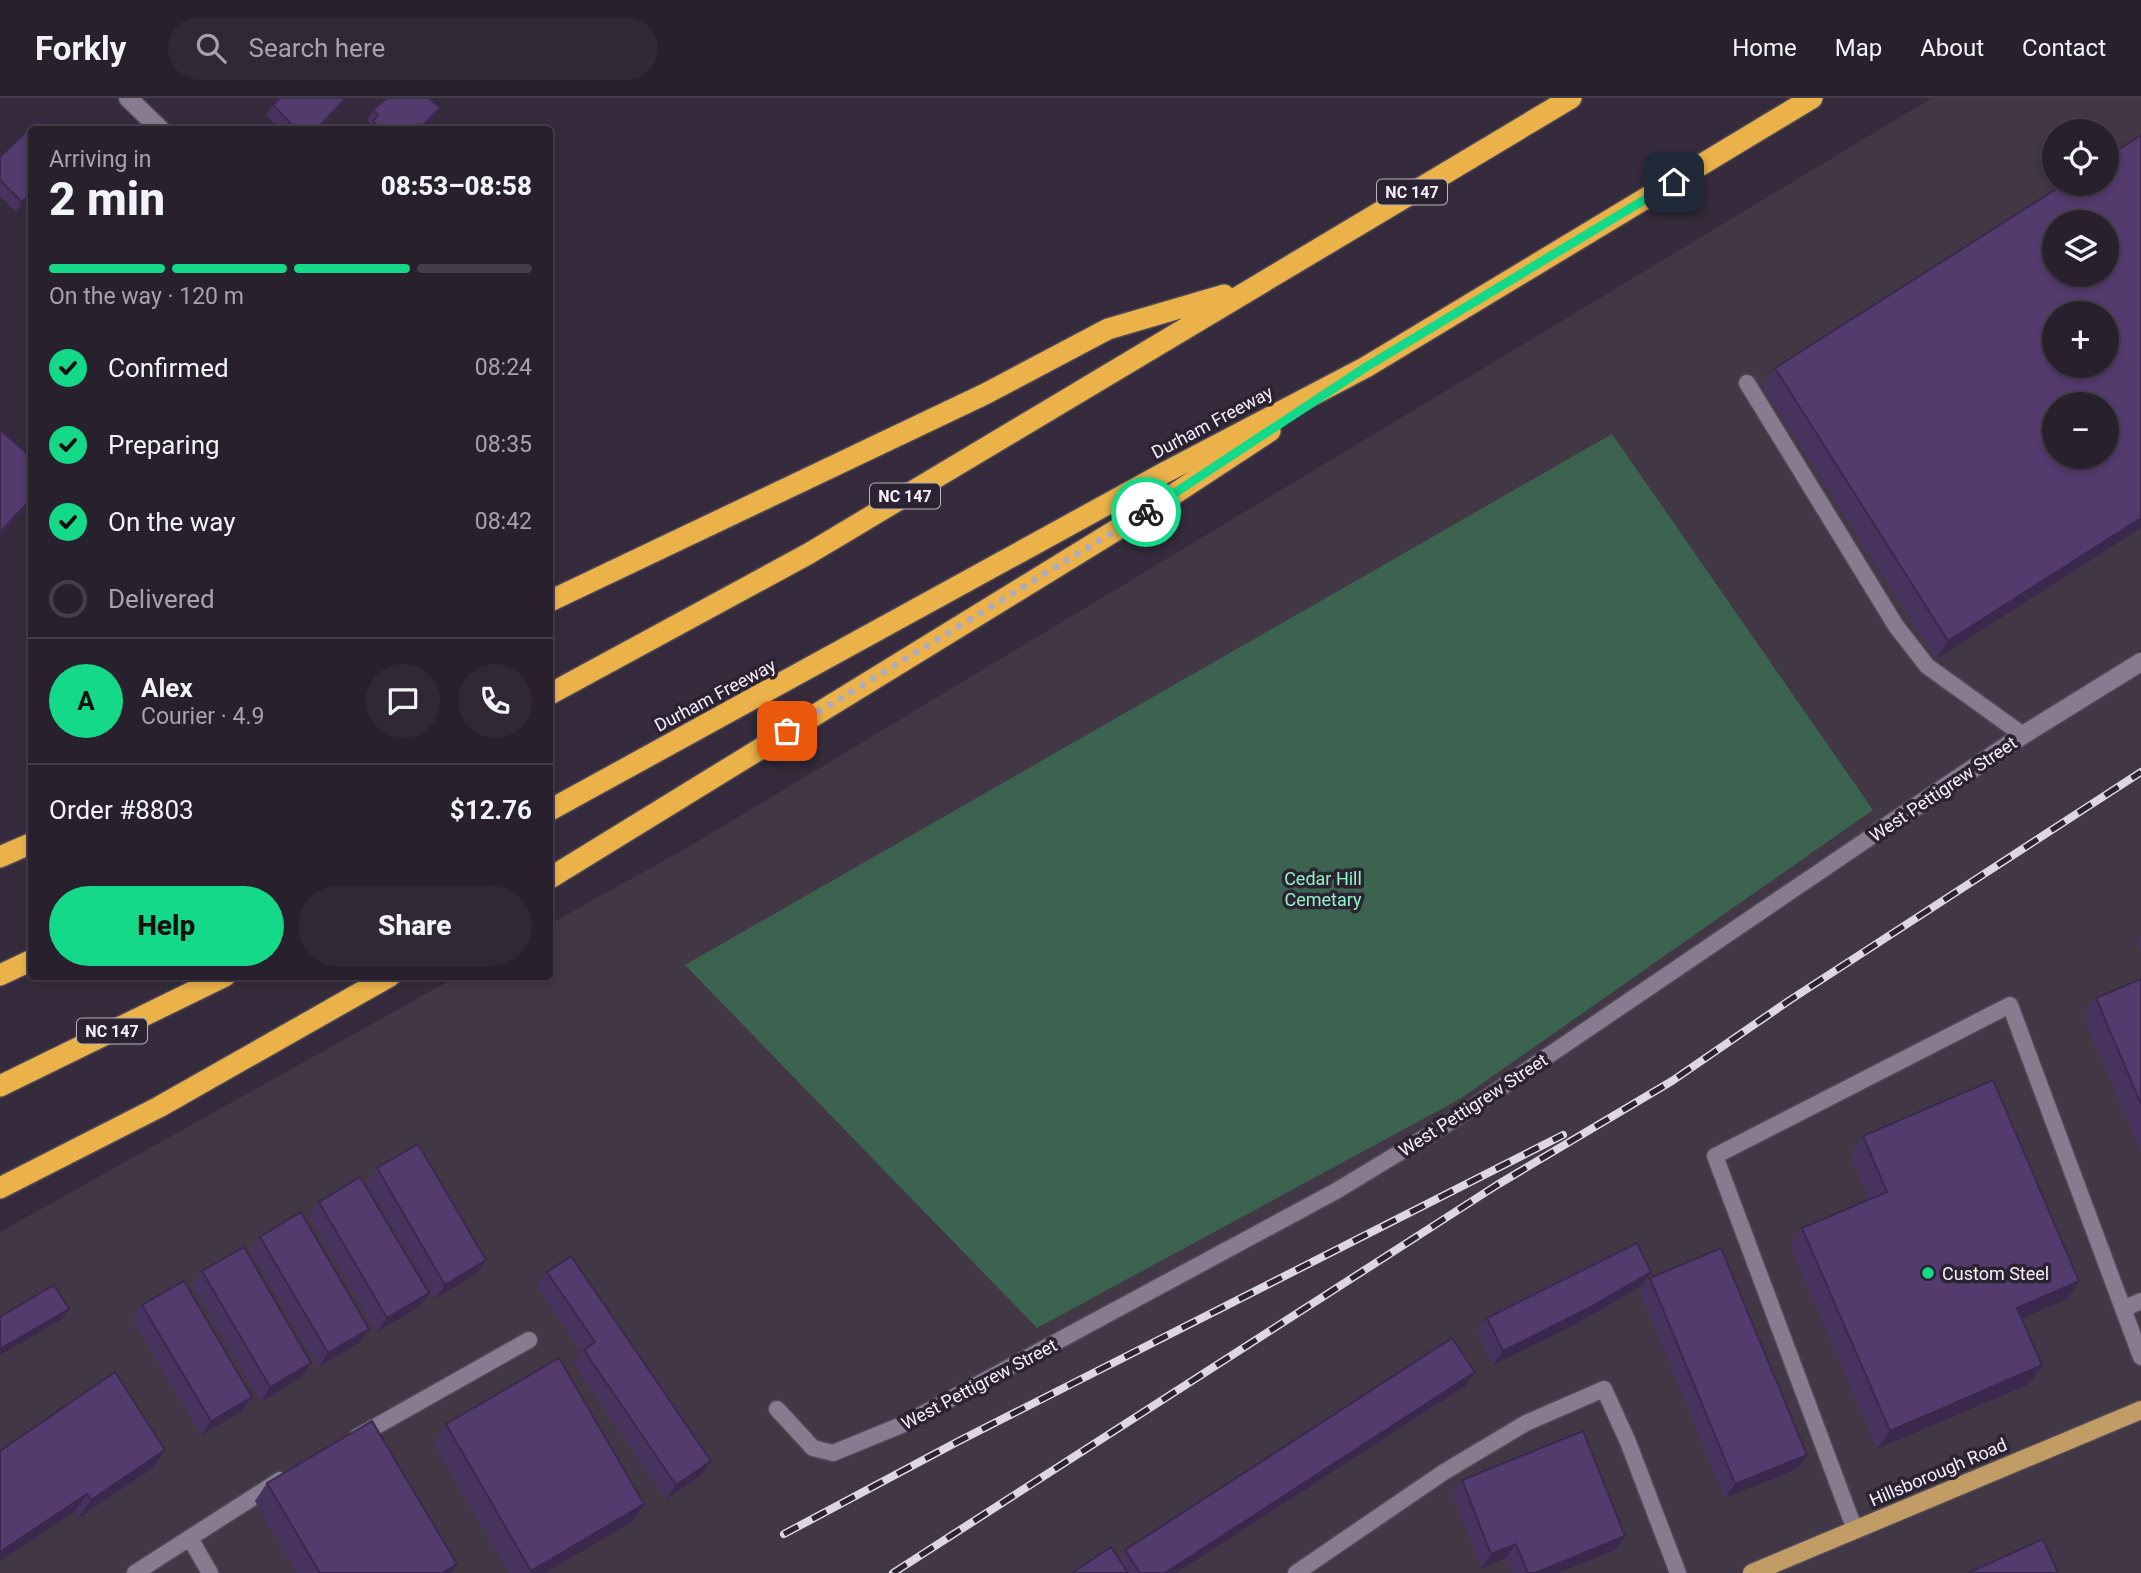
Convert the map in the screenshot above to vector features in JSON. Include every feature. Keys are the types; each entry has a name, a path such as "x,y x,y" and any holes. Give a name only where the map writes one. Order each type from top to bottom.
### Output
{"highway":[{"name":"NC 147","path":"553,692 808,554 1571,98"},
{"name":"Durham Freeway","path":"553,808 1164,473 1366,367 1812,98"},
{"path":"553,600 973,400 1108,329 1253,286"},
{"path":"553,876 1165,500 1366,367"},
{"path":"0,857 28,844"},
{"path":"0,975 28,962"},
{"name":"NC 147","path":"0,1086 217,980"},
{"path":"0,1188 171,1100 383,980"}],"main road":[{"name":"Hillsborough Road","path":"1752,1573 2141,1410"}],"street":[{"path":"128,98 156,126"},
{"name":"West Pettigrew Street","path":"1878,832 2023,735 2141,662"}],"lane":[{"path":"1747,383 1896,626 1927,666 2023,735"},
{"name":"West Pettigrew Street","path":"778,1409 813,1448 833,1452 904,1424 1336,1191 1455,1119 1878,832"},
{"path":"1856,1530 1715,1156 2010,1005 2141,1357"},
{"path":"2123,1309 2141,1301"},
{"path":"340,1447 530,1340"},
{"path":"1296,1573 1467,1458 1526,1423 1604,1389 1628,1441 1678,1573"},
{"path":"135,1573 191,1540 245,1500 293,1473"},
{"path":"191,1540 210,1573"}],"shaded area":[{"path":"1932,98 2141,98 2141,1573 0,1573 0,1232 451,980 553,980 553,922 690,846"}],"green space":[{"name":"Cedar Hill Cemetary","path":"1612,434 1873,810 1460,1099 1037,1328 685,965"}],"building":[{"path":"280,98 346,98 319,126 293,126 273,105"},
{"path":"387,98 429,98 440,108 422,126 377,126 373,121 378,115 373,110"},
{"path":"28,130 28,197 22,202 0,180 0,157"},
{"path":"2141,135 2141,518 1948,641 1775,368 2045,196 2119,196 2119,149"},
{"path":"0,430 28,454 28,502 0,532"},
{"path":"2141,979 2141,1104 2096,998"},
{"name":"Custom Steel","path":"1993,1080 2079,1281 2017,1308 2042,1365 1890,1431 1802,1228 1887,1192 1863,1136"},
{"path":"418,1144 486,1260 445,1285 377,1168"},
{"path":"360,1177 429,1293 387,1318 319,1202"},
{"path":"301,1212 369,1329 328,1353 260,1237"},
{"path":"1637,1243 1651,1272 1585,1310 1503,1351 1487,1318"},
{"path":"244,1247 311,1363 270,1387 202,1271"},
{"path":"1721,1248 1807,1455 1735,1484 1650,1278"},
{"path":"571,1256 711,1461 676,1485 584,1350 595,1342 547,1272"},
{"path":"184,1281 252,1397 211,1421 142,1305"},
{"path":"54,1285 69,1309 0,1349 0,1317"},
{"path":"1452,1338 1475,1372 1165,1573 1140,1573 1125,1550"},
{"path":"559,1358 644,1504 531,1571 446,1424"},
{"path":"115,1372 165,1450 91,1500 87,1494 0,1552 0,1451"},
{"path":"372,1421 457,1564 442,1573 320,1573 267,1483"},
{"path":"1583,1431 1625,1536 1535,1573 1528,1573 1516,1544 1491,1554 1462,1480"},
{"path":"2043,1539 2058,1573 1968,1573"},
{"path":"1111,1547 1128,1573 1072,1573"}],"railway":[{"path":"893,1573 1497,1185 1672,1081 1790,1000 2141,772"},
{"path":"784,1534 957,1442 1563,1135"}],"way so far":[{"path":"787,731 1146,512"}],"place":[{"name":"Custom Steel","path":"1928,1273"}],"route":[{"path":"1146,512 1366,367 1674,182"}]}
